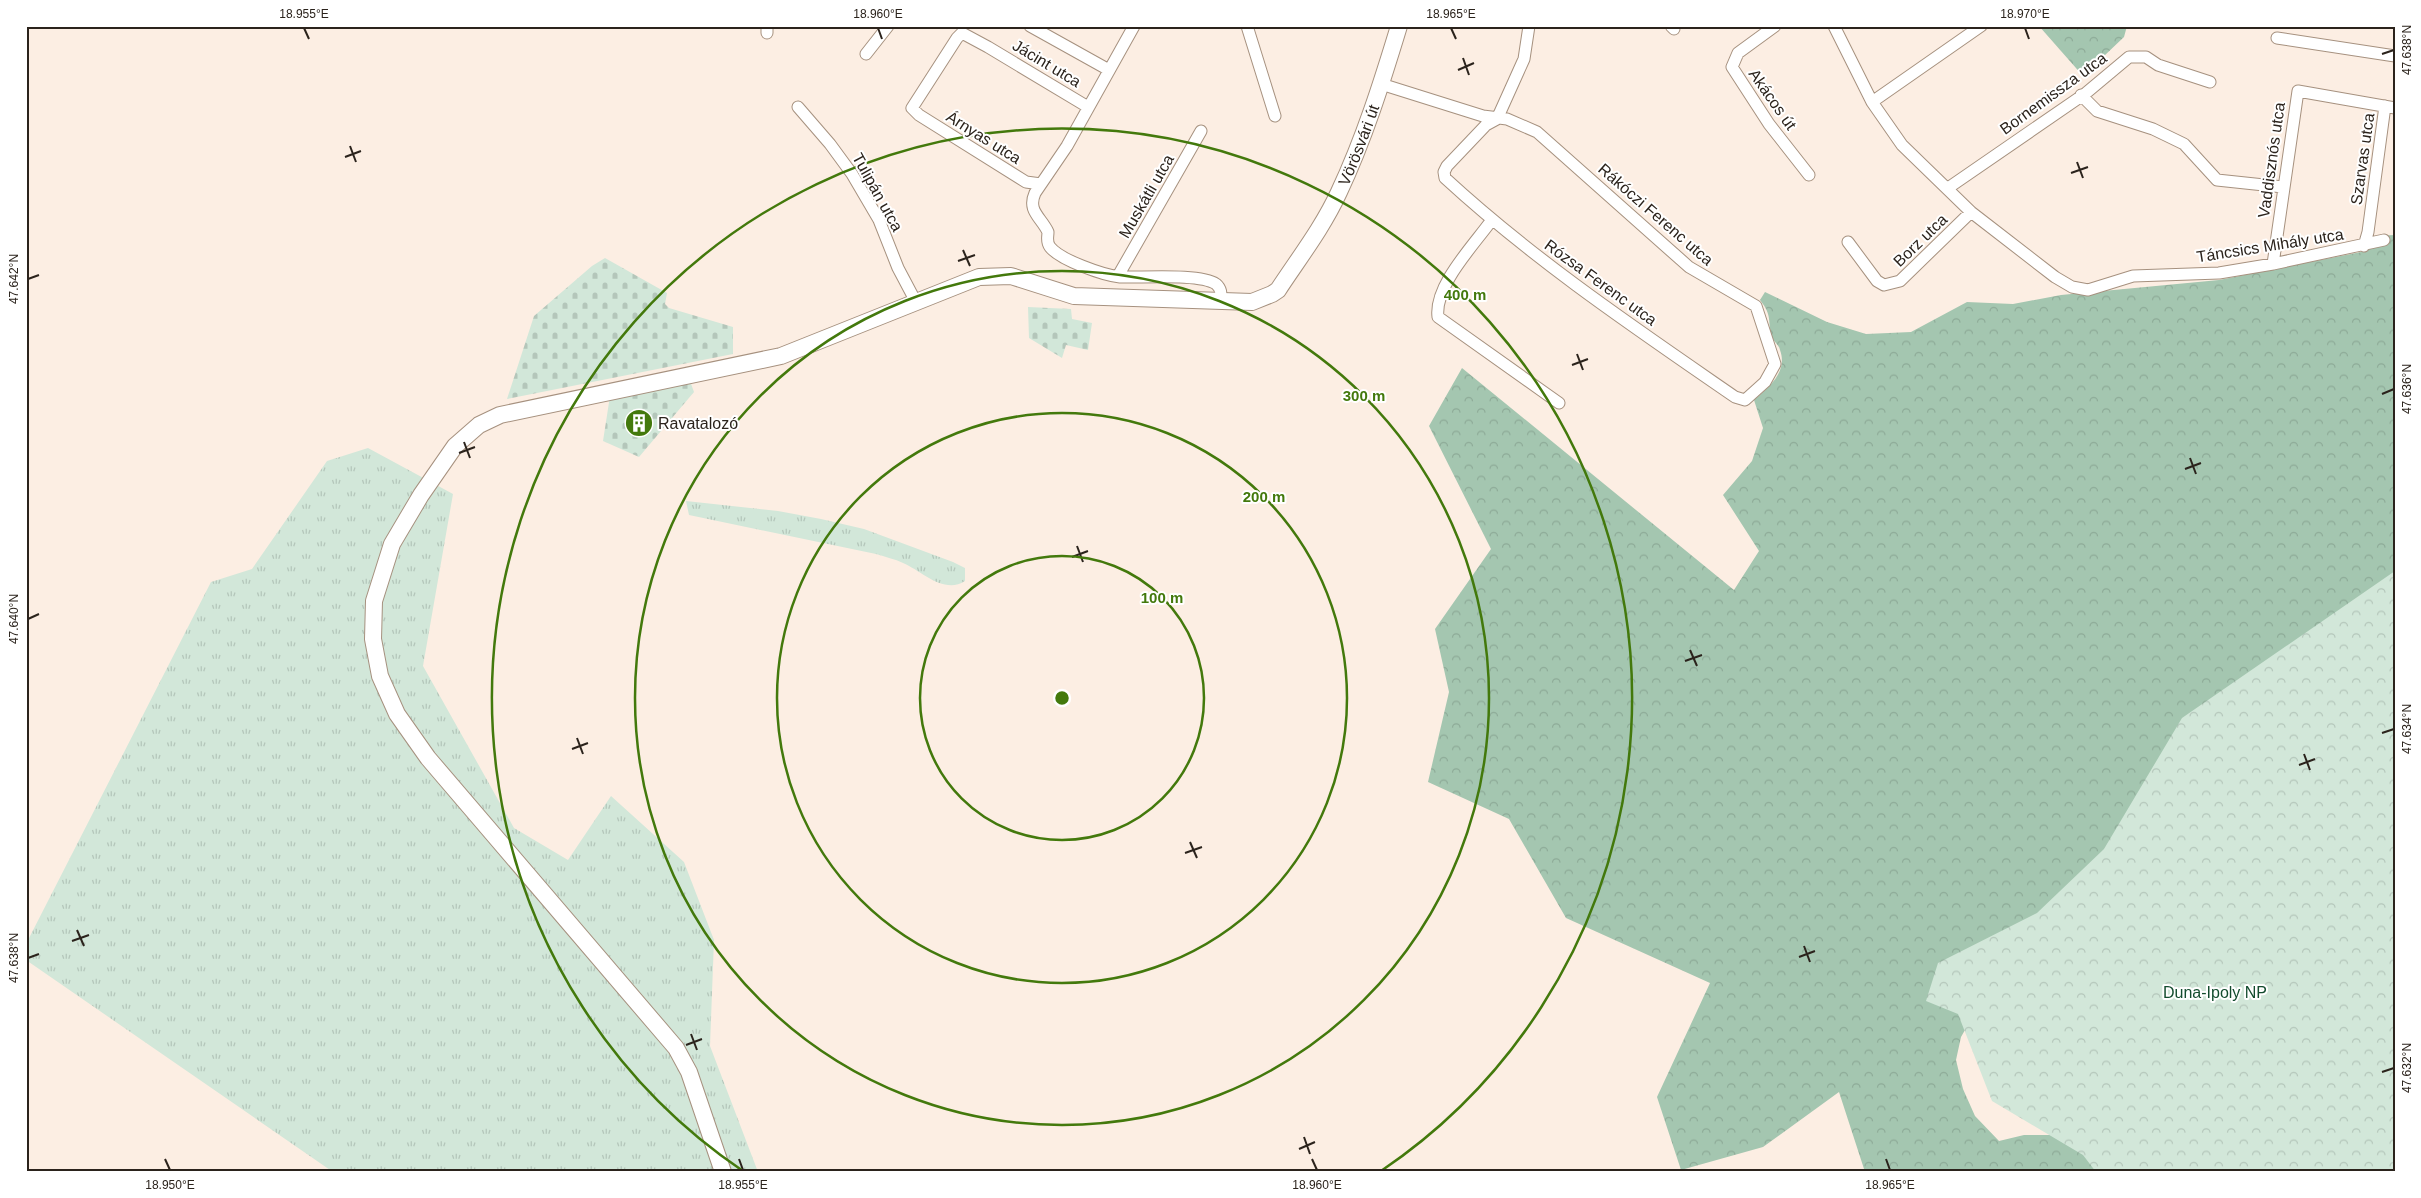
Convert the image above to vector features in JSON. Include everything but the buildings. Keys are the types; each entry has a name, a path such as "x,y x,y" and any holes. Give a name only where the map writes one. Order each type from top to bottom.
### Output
{"main road":[{"name":"Vörösvári út","path":"722,1172 689,1072 676,1048 466,804 428,758 397,714 380,676 373,639 374,601 392,544 411,511 454,446 479,425 500,415 781,356 966,281 995,276 1011,276 1074,296 1252,302 1272,294 1278,290 1301,256 1339,192 1381,84 1399,26"}],"street":[{"path":"866,54 888,26"},
{"path":"1030,26 1109,70"},
{"path":"1134,26 1068,146 1035,193 1032,206 1048,232 1047,242 1050,247 1081,265 1118,276 1162,276 1208,281 1219,288 1222,293 1221,302"},
{"path":"1247,26 1275,116"},
{"path":"1496,119 1524,59 1529,26"},
{"name":"Akácos út","path":"1776,26 1738,53 1732,67 1769,124 1809,175"},
{"name":"Táncsics Mihály utca","path":"1834,26 1872,102 1902,145 1925,170 1948,188 1971,212 2055,278 2072,287 2088,290 2133,276 2219,273 2274,264 2364,246 2384,240"},
{"path":"1872,102 1981,26"},
{"name":"Jácint utca","path":"912,108 962,33 988,46 1088,107"},
{"path":"2277,38 2395,56"},
{"name":"Bornemissza utca","path":"1948,188 2081,95 2129,57 2146,57 2158,65 2210,82"},
{"name":"Rákóczi Ferenc utca","path":"1381,84 1496,119 1507,119 1537,132 1690,267 1759,309 1775,364 1766,382 1745,400"},
{"name":"Vaddisznós utca","path":"2274,264 2283,188 2298,91 2390,107"},
{"path":"2081,95 2097,111 2153,129 2184,144 2218,180 2283,188"},
{"name":"Tulipán utca","path":"798,107 830,144 852,174 879,220 898,268 916,302"},
{"name":"Szarvas utca","path":"2364,246 2390,107"},
{"name":"Árnyas utca","path":"912,108 919,115 1026,182 1041,184"},
{"name":"Rózsa Ferenc utca","path":"1496,119 1482,128 1447,166 1444,172 1445,178 1491,221 1612,312 1735,397 1745,400"},
{"name":"Muskátli utca","path":"1118,276 1201,132"},
{"name":"Borz utca","path":"1848,242 1877,281 1884,285 1892,284 1900,281 1971,212"},
{"path":"1491,221 1449,278 1438,301 1438,318 1560,403"}],"green space":[{"path":"2039,26 2127,26 2124,37 2083,76"},
{"path":"2395,235 2395,1172 1865,1172 1839,1092 1763,1147 1681,1170 1657,1097 1710,983 1566,918 1509,819 1428,782 1449,692 1435,629 1491,549 1429,426 1462,368 1734,590 1759,551 1723,495 1752,461 1763,428 1754,400 1776,378 1782,358 1779,348 1772,337 1767,310 1760,300 1765,292 1827,322 1866,334 1911,332 1967,302 2013,304 2061,295 2219,280 2366,251 2372,236","holes":["1977,1009 2064,1135 2024,1135 1999,1141 1975,1116 1963,1089 1956,1060 1961,1037"]},
{"path":"605,258 667,293 665,304 669,308 733,327 733,354 507,399 534,316 592,266"},
{"path":"1028,307 1071,309 1072,319 1092,323 1088,350 1066,345 1062,358 1029,338"},
{"path":"690,381 694,392 639,457 603,441 610,396"},
{"path":"368,448 453,494 423,666 514,828 568,860 611,796 684,862 714,940 710,1046 758,1172 333,1172 26,960 26,944 211,582 252,569 327,461"},
{"path":"686,501 778,511 864,529 965,568 965,581 957,585 941,584 900,562 876,554 689,515"},
{"name":"Duna-Ipoly NP","path":"2395,571 2395,1172 2096,1172 2083,1155 1992,1101 1958,1014 1926,1001 1938,963 2037,913 2104,849 2182,718"}],"place":[{"name":"Ravatalozó","path":"639,423"}]}
